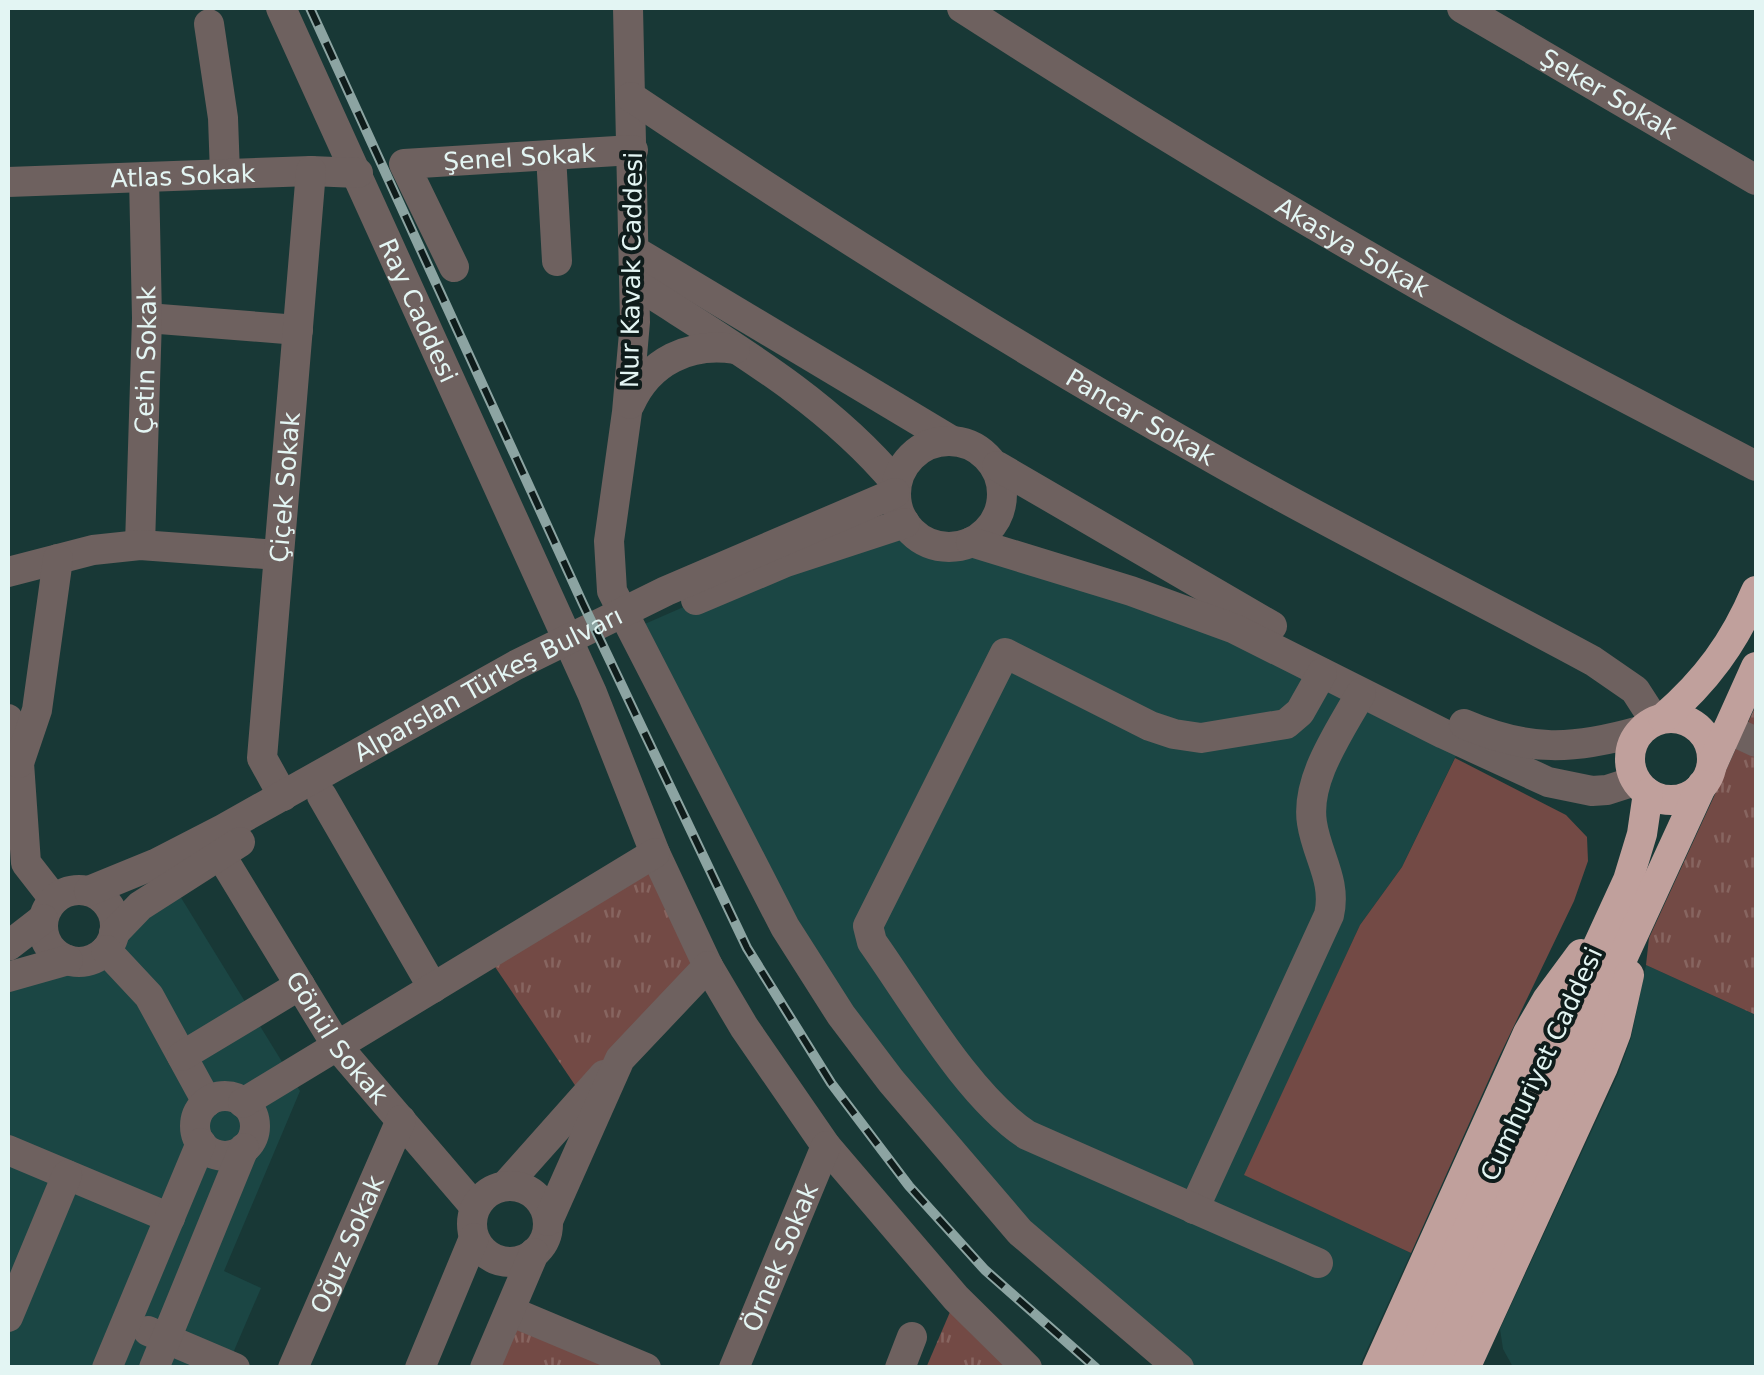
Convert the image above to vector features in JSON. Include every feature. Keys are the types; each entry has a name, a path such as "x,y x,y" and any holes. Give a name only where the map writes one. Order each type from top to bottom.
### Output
{"highway":[{"path":"1653,723 1718,663 1756,592"},
{"name":"Cumhuriyet Caddesi","path":"1404,1368 1620,931 1707,775 1756,667"},
{"path":"1642,787 1664,800 1681,799 1707,775 1708,739 1696,726 1681,718 1653,723"},
{"name":"Cumhuriyet Caddesi","path":"1434,1368 1620,931 1637,856 1642,787 1630,755 1653,723"},
{"path":"1476,1359 1603,1067 1622,1004 1620,931"},
{"path":"1377,1368 1528,1032 1564,975 1620,931"}],"street":[{"name":"Ray Caddesi","path":"281,8 592,692 655,853 708,966 762,1056 826,1146 956,1298 1028,1368"},
{"name":"Nur Kavak Caddesi","path":"628,8 636,284 627,412 609,541 612,591 631,630"},
{"name":"Akasya Sokak","path":"962,8 1128,115 1324,231 1497,329 1756,466"},
{"name":"Şeker Sokak","path":"1462,8 1756,180"},
{"path":"209,24 223,118 225,174"},
{"name":"Pancar Sokak","path":"631,97 832,232 1078,382 1224,465 1606,669 1635,690 1653,723"},
{"name":"Şenel Sokak","path":"454,267 404,164 633,150"},
{"path":"551,155 558,261"},
{"name":"Atlas Sokak","path":"8,182 311,171 358,173"},
{"name":"Çiçek Sokak","path":"282,796 262,758 311,171"},
{"name":"Çetin Sokak","path":"140,545 147,318 144,177"},
{"path":"636,251 1244,612 1482,732 1555,748 1590,744 1653,723"},
{"path":"636,284 814,402 844,428 896,488 904,524 920,538 939,546 970,542 987,532 999,515 1004,496 997,466"},
{"path":"147,318 298,330"},
{"path":"627,412 646,377 679,354 718,346 738,350"},
{"path":"896,488 903,466 915,451 950,438"},
{"name":"Alparslan Türkeş Bulvarı","path":"89,891 156,864 550,648 666,591 896,488"},
{"name":"Alparslan Türkeş Bulvarı","path":"110,942 140,906 220,854 525,682 786,562 904,524"},
{"path":"970,542 1234,629 1548,782 1592,791 1642,787"},
{"path":"8,572 93,550 140,545 279,555"},
{"path":"58,559 37,710 20,763 17,859 49,909 44,934 49,946 68,960"},
{"path":"631,630 785,926 840,1015 1020,1232 1179,1368"},
{"path":"1318,1263 1027,1135 994,1110 872,942 869,919 1005,653 1160,730 1201,738 1286,724 1300,712 1322,673"},
{"path":"1194,1209 1329,915 1332,892 1312,826 1312,803 1334,742 1361,692"},
{"path":"8,718 20,763"},
{"path":"1728,729 1756,742"},
{"path":"322,796 433,988"},
{"path":"243,1103 655,853"},
{"name":"Gönül Sokak","path":"220,854 337,1046 475,1207"},
{"path":"8,946 71,891 89,891 108,905 115,922 110,942 88,960 68,960 8,977"},
{"path":"110,942 149,996 207,1102"},
{"path":"534,1253 504,1262 483,1251 474,1238 471,1222 475,1207 484,1194 506,1185 708,966"},
{"path":"182,1056 300,985"},
{"path":"485,1368 534,1253 544,1242 548,1222 620,1059"},
{"path":"107,1368 200,1142 196,1121 207,1102 223,1096 243,1103 254,1124 253,1136 244,1148 154,1368"},
{"name":"Oğuz Sokak","path":"293,1368 401,1120"},
{"path":"200,1142 221,1156 244,1148"},
{"name":"Örnek Sokak","path":"734,1368 826,1146"},
{"path":"8,1150 170,1218"},
{"path":"8,1318 67,1175"},
{"path":"506,1185 534,1194 544,1206 548,1222"},
{"path":"420,1368 474,1238"},
{"path":"510,1311 646,1368"},
{"path":"126,1322 235,1368"},
{"path":"900,1368 912,1337"}],"shaded area":[{"path":"911,532 939,546 960,546 1131,591 1462,743 1402,867 1360,925 1245,1175 1411,1253 1359,1367 1179,1367 1112,1312 891,1081 631,630 786,562"},
{"path":"172,883 300,1091 224,1271 261,1288 227,1367 8,1367 8,977 98,957"},
{"path":"1646,965 1756,1015 1756,1367 1513,1367 1503,1349 1500,1329 1618,1074 1631,1038"}],"green space":[{"path":"1756,705 1756,1015 1646,965 1649,938"},
{"path":"1455,758 1566,815 1587,837 1588,861 1574,901 1411,1253 1244,1175 1360,925 1402,867"},
{"path":"655,853 708,966 583,1097 487,955"},
{"path":"956,1298 1027,1368 926,1368"},
{"path":"510,1311 646,1368 485,1368"}],"railway":[{"path":"310,8 583,604 747,948 831,1083 909,1186 985,1270 1096,1368"}]}
